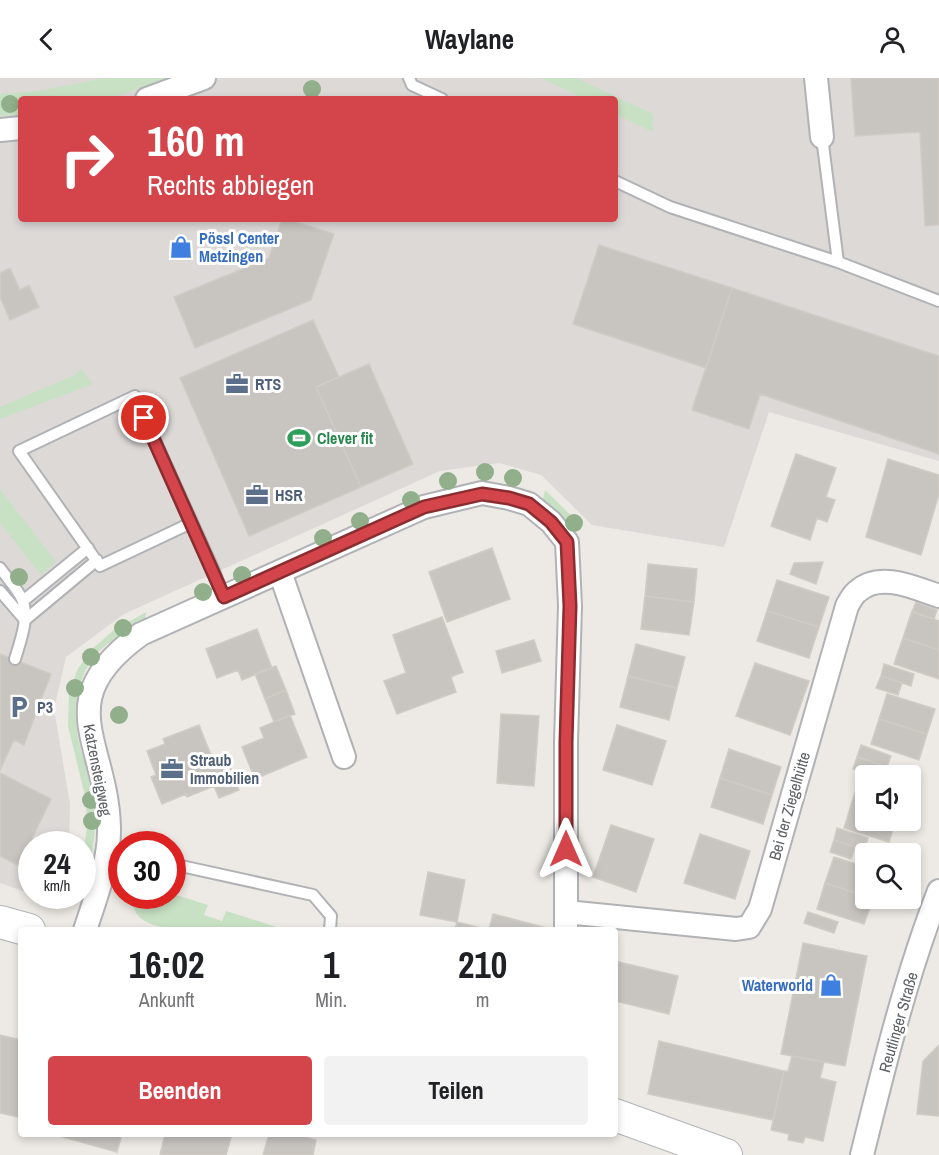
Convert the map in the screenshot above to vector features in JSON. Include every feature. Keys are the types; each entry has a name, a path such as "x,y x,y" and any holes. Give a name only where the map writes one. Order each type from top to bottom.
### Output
{"main road":[{"path":"0,922 18,927"},
{"path":"618,1116 726,1155"}],"street":[{"path":"155,96 204,78"},
{"path":"816,78 822,137"},
{"path":"0,130 18,128"},
{"name":"Katzensteigweg","path":"110,831 106,796 88,724 89,701 96,679 106,664 125,646 141,634 424,507 482,494 509,498 529,504 551,522 567,542 570,606 566,742 566,921"},
{"path":"280,572 344,757"},
{"name":"Bei der Ziegelhütte","path":"566,921 736,929 749,927 760,909 847,606 857,591 867,585 884,581 908,585 939,596"},
{"name":"Katzensteigweg","path":"86,927 108,867"},
{"name":"Reutlinger Straße","path":"861,1155 891,1040 926,924 939,891"}],"lane":[{"path":"409,78 412,85 436,96"},
{"path":"822,137 838,262"},
{"path":"618,182 670,207 838,262 939,301"},
{"path":"192,523 100,566 19,452 135,396 192,523 224,597"},
{"path":"23,601 88,548"},
{"path":"25,620 97,560"},
{"path":"0,568 23,601 25,620 15,659"},
{"path":"0,591 25,620"},
{"path":"186,867 313,895 331,916 330,927"}],"shaded area":[{"path":"0,78 939,78 939,461 769,412 724,547 592,525 541,475 499,463 440,471 124,614 66,657 54,709 70,804 69,831 18,831 18,889 0,883"}],"green space":[{"path":"105,78 170,78 117,96 18,96 18,114 0,116 0,94 39,91"},
{"path":"541,78 576,78 614,96 579,96"},
{"path":"618,98 653,114 653,132 618,115"},
{"path":"81,369 93,384 0,419 0,407 75,375"},
{"path":"0,489 56,562 41,575 0,523"},
{"path":"545,490 581,525 571,530 555,509 543,499"},
{"path":"146,612 145,620 113,640 93,657 81,682 77,699 76,728 95,806 95,831 86,831 86,800 68,726 69,696 77,670 91,650 114,630"},
{"path":"186,898 208,905 204,915 222,921 226,911 277,927 165,927 154,925 138,915 134,909 186,909"}],"building":[{"path":"851,78 939,78 939,225 925,226 920,132 855,136"},
{"path":"281,222 296,222 334,234 311,300 195,348 174,297 269,258"},
{"path":"599,245 732,288 706,368 573,324"},
{"path":"10,268 20,290 29,285 39,307 10,320 0,297 0,273"},
{"path":"732,288 939,356 939,454 760,394 749,429 692,410"},
{"path":"313,320 339,377 316,387 361,487 249,536 180,378"},
{"path":"369,364 413,464 361,487 316,387"},
{"path":"796,454 836,468 826,497 835,500 827,522 817,518 810,540 771,526"},
{"path":"888,459 939,475 939,494 921,555 866,537"},
{"path":"492,548 510,599 447,622 429,572"},
{"path":"823,562 816,584 790,574 794,563"},
{"path":"648,564 697,569 694,602 645,596"},
{"path":"777,580 829,597 819,627 767,611"},
{"path":"645,596 694,602 689,635 641,629"},
{"path":"916,602 937,610 934,619 912,612"},
{"path":"767,611 819,627 809,658 757,641"},
{"path":"912,611 939,621 939,650 903,638"},
{"path":"442,617 463,672 451,677 456,692 397,714 384,681 406,673 393,635"},
{"path":"257,629 272,668 242,680 238,670 217,678 206,649"},
{"path":"903,638 939,650 939,679 894,664"},
{"path":"534,640 541,661 502,673 496,651"},
{"path":"636,644 685,657 677,688 628,676"},
{"name":"P3","path":"0,654 51,674 24,745 14,740 0,770"},
{"path":"755,663 809,681 790,735 736,716"},
{"path":"884,664 914,674 911,686 881,676"},
{"path":"276,666 286,690 265,699 255,674"},
{"path":"628,676 677,688 669,720 620,707"},
{"path":"881,676 902,683 898,695 876,688"},
{"path":"286,690 295,714 274,722 265,699"},
{"path":"887,694 935,709 927,734 879,719"},
{"path":"501,714 539,716 534,786 497,783"},
{"path":"290,715 307,757 255,779 242,747 264,738 260,728"},
{"path":"879,719 927,734 919,760 871,744"},
{"path":"199,725 217,770 230,766 239,790 219,798 214,786 162,804 151,777 156,775 147,751 165,744 163,739"},
{"path":"617,725 666,741 652,785 603,770"},
{"path":"861,745 891,756 888,765 857,757"},
{"path":"729,749 781,767 772,795 720,778"},
{"path":"857,757 879,764 855,765 855,770 853,769"},
{"path":"0,773 51,799 36,831 18,831 18,865 0,856"},
{"path":"720,778 772,795 763,824 711,807"},
{"path":"852,802 855,803 855,831 892,831 889,842 844,828"},
{"path":"611,825 654,839 636,892 593,877"},
{"path":"837,828 868,838 866,843 855,843 855,847 834,840"},
{"path":"700,834 750,851 735,899 684,883"},
{"path":"834,840 855,847 851,859 830,852"},
{"path":"834,857 855,864 855,893 825,883"},
{"path":"428,872 465,880 457,922 420,915"},
{"path":"825,883 855,893 855,909 869,909 864,924 817,909"},
{"path":"808,912 838,922 834,933 804,923"},
{"path":"493,914 543,927 490,927"},
{"path":"457,922 477,927 456,927"},
{"path":"803,943 867,956 845,1066 781,1054"},
{"path":"618,962 678,976 669,1014 618,1002"},
{"path":"0,1035 18,1039 18,1117 0,1113"},
{"path":"659,1041 784,1071 773,1120 648,1094"},
{"path":"939,1045 939,1116 917,1114 923,1061"},
{"path":"792,1056 824,1062 820,1078 836,1082 823,1141 805,1137 803,1143 788,1140 789,1134 771,1130 784,1071 788,1071"},
{"path":"63,1137 121,1137 117,1152"},
{"path":"164,1137 231,1137 226,1155 160,1155"},
{"path":"268,1137 304,1137 316,1140 313,1155 263,1155"}],"place":[{"name":"Pössl Center Metzingen","path":"181,247"},
{"name":"RTS","path":"237,384"},
{"name":"Clever fit","path":"299,438"},
{"name":"HSR","path":"257,495"},
{"name":"P3","path":"19,707"},
{"name":"Straub Immobilien","path":"172,769"},
{"name":"Waterworld","path":"831,985"}],"route":[{"path":"144,418 224,597 424,507 482,494 529,504 551,522 567,542 570,606 566,849"}]}
